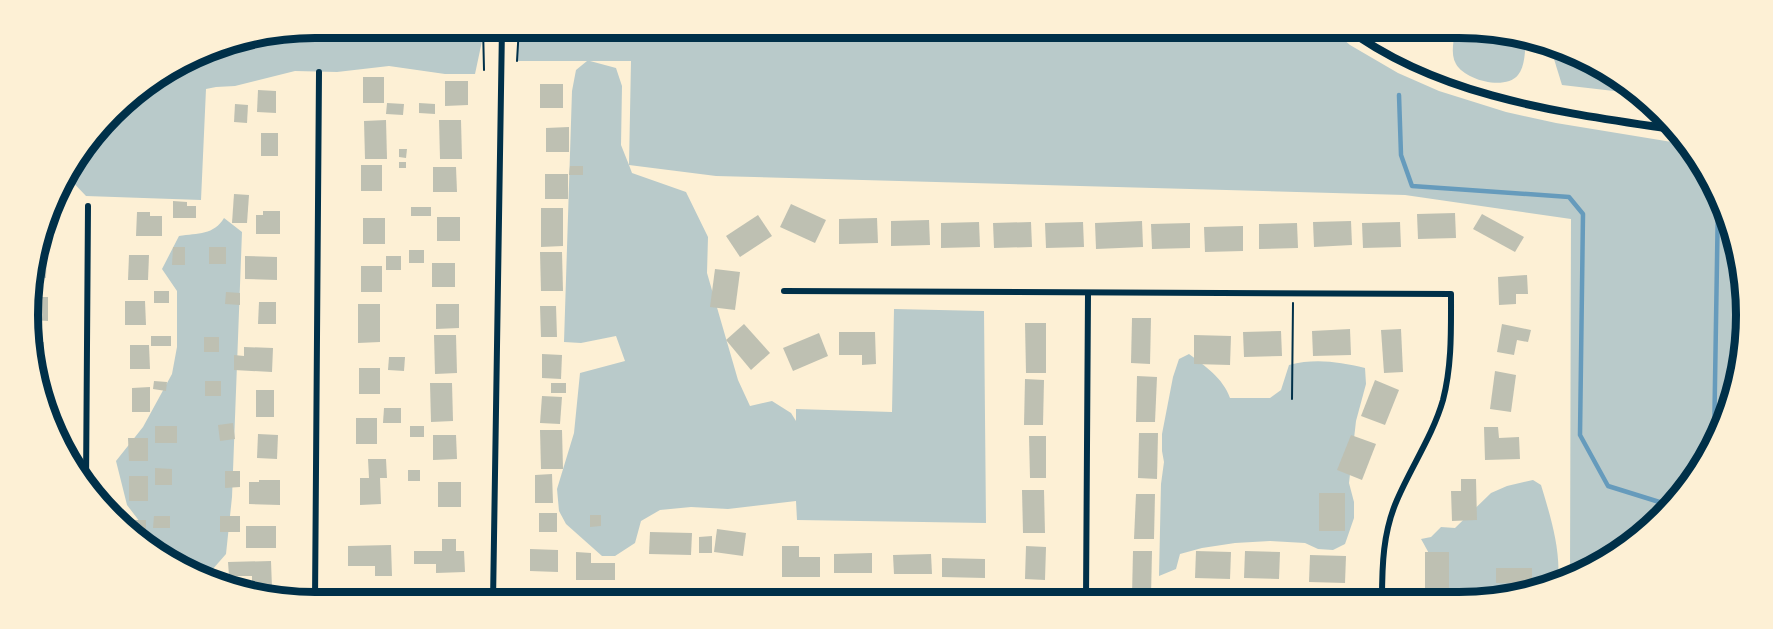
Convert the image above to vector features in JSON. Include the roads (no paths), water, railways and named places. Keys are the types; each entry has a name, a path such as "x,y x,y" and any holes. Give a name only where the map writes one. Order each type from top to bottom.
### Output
{"street":[{"path":"493,592 502,38"},
{"path":"1362,38 1412,66 1478,92 1570,114 1663,128"},
{"path":"315,592 319,72"},
{"path":"86,471 88,206"},
{"path":"784,291 1451,294 1450,359 1447,381 1437,417 1396,501 1389,523 1383,559 1382,592"},
{"path":"1086,592 1088,294"}],"waterway":[{"path":"1399,95 1401,155 1412,186 1569,197 1583,214 1580,435 1608,486 1661,503"},
{"path":"1714,420 1718,217"}]}
